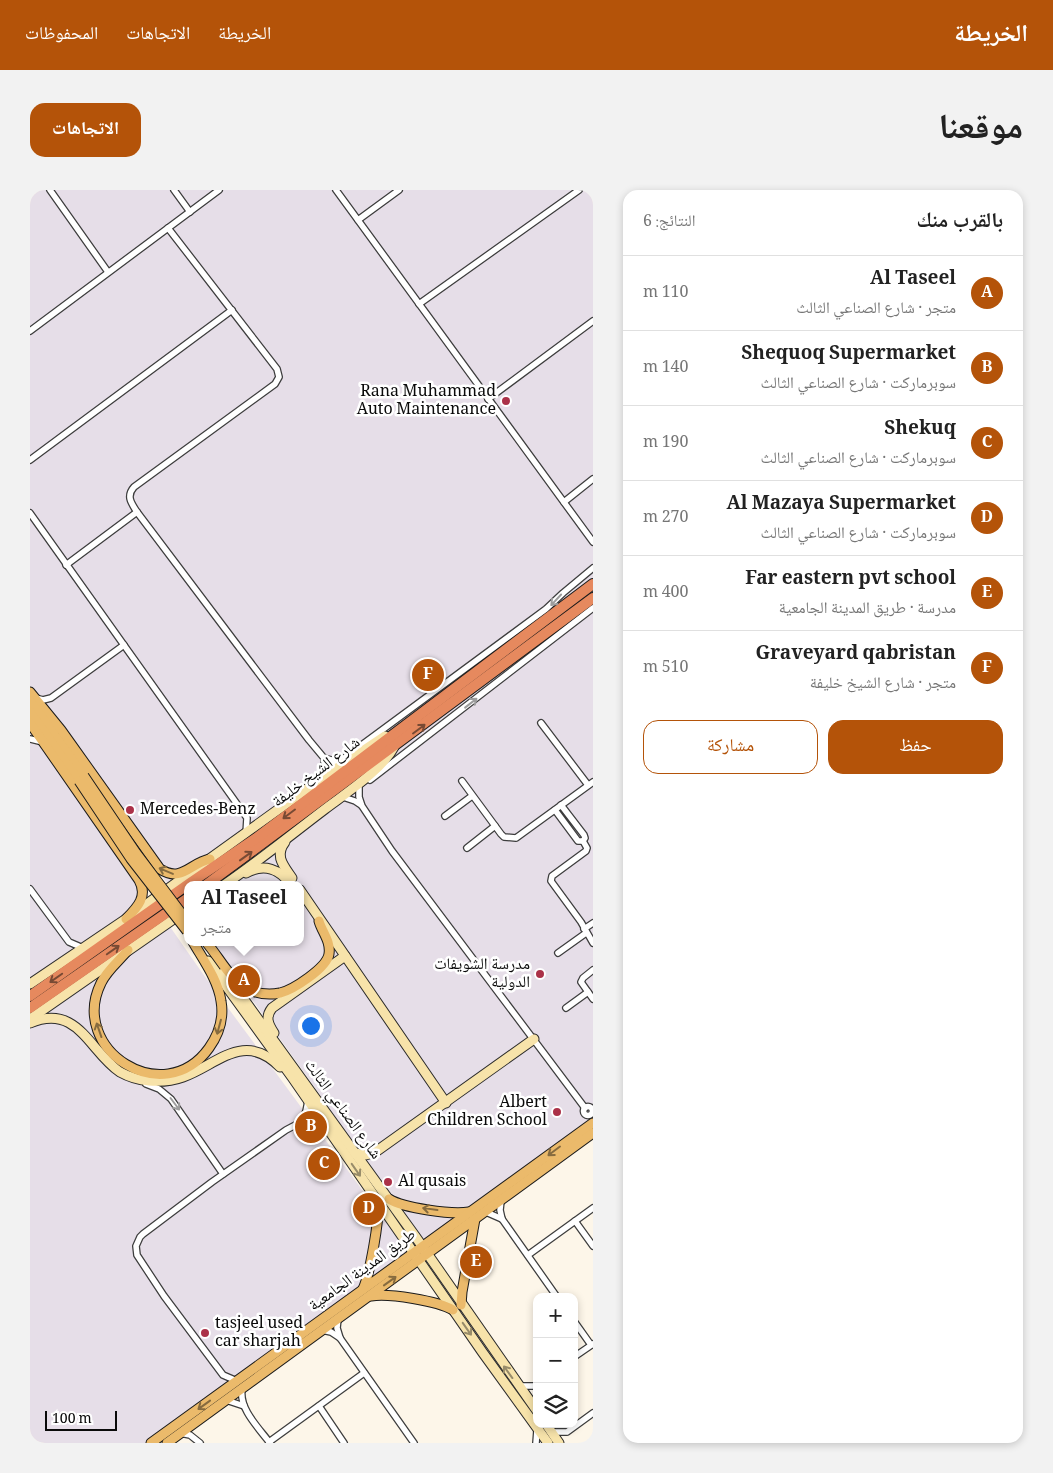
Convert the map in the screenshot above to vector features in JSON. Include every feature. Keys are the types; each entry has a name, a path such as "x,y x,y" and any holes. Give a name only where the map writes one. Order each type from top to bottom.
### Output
{"highway":[{"name":"شارع الشيخ خليفة","path":"192,881 255,839 593,584"},
{"name":"شارع الشيخ خليفة","path":"211,881 394,746 559,629 593,598"},
{"path":"472,676 474,664"},
{"name":"شارع الشيخ خليفة","path":"30,996 184,886"},
{"path":"30,1008 184,901"}],"main road":[{"path":"32,697 48,714 160,869 172,874 182,873 210,859"},
{"path":"32,697 131,859 184,924"},
{"path":"30,712 82,779"},
{"path":"31,726 142,884 141,902 126,919"},
{"path":"30,984 126,919 384,736 401,729"},
{"path":"229,881 289,838 378,766 389,755 394,746"},
{"path":"289,838 280,849 280,858 294,881"},
{"path":"230,881 251,870 263,868 280,872 288,881"},
{"path":"304,896 337,941 343,953"},
{"path":"304,902 352,965 446,1102"},
{"path":"30,1019 184,912"},
{"path":"197,946 220,972 254,992 269,994 288,991 320,969 328,958 330,948 328,940 318,921"},
{"path":"128,950 106,974 101,983 95,1011 98,1030 108,1048 122,1062 136,1070 154,1074 172,1072 192,1064 207,1051 217,1035 222,1018 220,972 206,946"},
{"path":"283,1054 280,1043 268,1022 270,1011 333,965 343,953"},
{"path":"333,965 352,965"},
{"name":"شارع الصناعي الثالث","path":"220,972 356,1153 422,1252"},
{"name":"شارع الصناعي الثالث","path":"220,972 378,1201 422,1252"},
{"path":"30,1023 53,1018 74,1025 116,1069 135,1078 157,1082 174,1080 195,1072 228,1053 247,1051 266,1056 292,1077"},
{"path":"356,1153 365,1155 374,1153 534,1039"},
{"name":"طريق المدينة الجامعية","path":"151,1443 321,1330 405,1258 422,1252 473,1216 593,1122"},
{"name":"طريق المدينة الجامعية","path":"473,1216 486,1212 593,1134"},
{"path":"369,1172 374,1153"},
{"path":"388,1199 399,1204 473,1216 462,1292 457,1307"},
{"path":"378,1201 378,1215 366,1292 457,1307 533,1406"},
{"path":"422,1252 457,1307 533,1415"},
{"name":"طريق المدينة الجامعية","path":"242,1384 270,1363 270,1358 366,1292 411,1266 422,1252"},
{"path":"405,1258 410,1261 411,1266"},
{"name":"طريق المدينة الجامعية","path":"167,1443 196,1422 225,1395"},
{"path":"541,1428 548,1443"},
{"path":"546,1428 552,1432 561,1443"}],"street":[{"path":"50,190 108,272"},
{"path":"174,190 190,212"},
{"path":"30,331 219,190"},
{"path":"336,190 593,542"},
{"path":"358,220 399,190"},
{"path":"419,304 579,190"},
{"path":"168,228 277,369 279,372 278,381 134,487 130,497 137,512 324,758 325,773"},
{"path":"30,460 232,310"},
{"path":"488,399 593,322"},
{"path":"564,502 593,479"},
{"path":"66,565 137,512"},
{"path":"30,513 247,818 257,821 264,820"},
{"path":"312,786 315,780 546,610 593,568"},
{"path":"318,814 346,798 559,629 593,608"},
{"path":"32,697 43,700 51,698 124,645"},
{"path":"48,714 51,698"},
{"path":"462,781 503,836 516,838 591,784 541,722"},
{"path":"31,726 30,739 43,742"},
{"path":"324,758 339,762"},
{"path":"359,788 362,806"},
{"path":"445,816 472,796"},
{"path":"346,798 355,800 362,806 398,859 584,1108 584,1129"},
{"path":"561,805 584,836 583,841 586,851 552,876 551,882 593,943"},
{"path":"555,810 578,841 583,841"},
{"path":"246,834 247,818"},
{"path":"566,826 573,821"},
{"path":"467,848 495,826"},
{"path":"30,889 69,942 69,958"},
{"path":"558,953 593,923"},
{"path":"69,942 83,948"},
{"path":"593,970 581,982 593,999"},
{"path":"566,1008 588,992"},
{"path":"135,1078 159,1089 171,1099 224,1174"},
{"path":"302,1121 308,1101"},
{"path":"584,1108 588,1106 593,1110 590,1116 585,1115"},
{"path":"321,1120 309,1119 302,1121 286,1130 224,1174 143,1234 137,1241 137,1255 164,1296 223,1375 242,1384 241,1397 244,1406 269,1443 364,1373"},
{"path":"501,1201 502,1219 554,1293"},
{"path":"528,1255 593,1208"},
{"path":"486,1212 502,1219"},
{"path":"575,1221 593,1246"},
{"path":"338,1317 337,1328 340,1338 414,1443"},
{"path":"578,1326 592,1344 578,1354"},
{"path":"321,1330 331,1332 340,1338"},
{"path":"223,1375 225,1395 244,1406"},
{"path":"518,1386 533,1385"},
{"path":"530,1402 533,1392"},
{"path":"319,1406 344,1443"},
{"path":"561,1443 567,1432 593,1413"},
{"path":"196,1422 195,1432 199,1442"},
{"path":"536,1443 538,1428"},
{"path":"552,1432 567,1432"},
{"path":"180,1433 190,1435 199,1442"}],"shaded area":[{"path":"30,190 593,190 593,1128 419,1255 320,1095 214,946 304,946 304,881 184,881 184,904 151,863 30,686"},
{"path":"30,726 203,974 408,1252 146,1443 30,1443"}],"place":[{"name":"Rana Muhammad Auto Maintenance","path":"506,401"},
{"name":"Graveyard qabristan","path":"428,675"},
{"name":"Mercedes-Benz","path":"130,810"},
{"name":"مدرسة الشويفات الدولية","path":"540,974"},
{"name":"Al Taseel","path":"244,981"},
{"name":"Albert Children School","path":"557,1112"},
{"name":"Shequoq Supermarket","path":"311,1127"},
{"name":"Shekuq","path":"324,1164"},
{"name":"Al qusais","path":"388,1182"},
{"name":"Al Mazaya Supermarket","path":"369,1209"},
{"name":"Far eastern pvt school","path":"476,1262"},
{"name":"tasjeel used car sharjah","path":"205,1333"}]}
